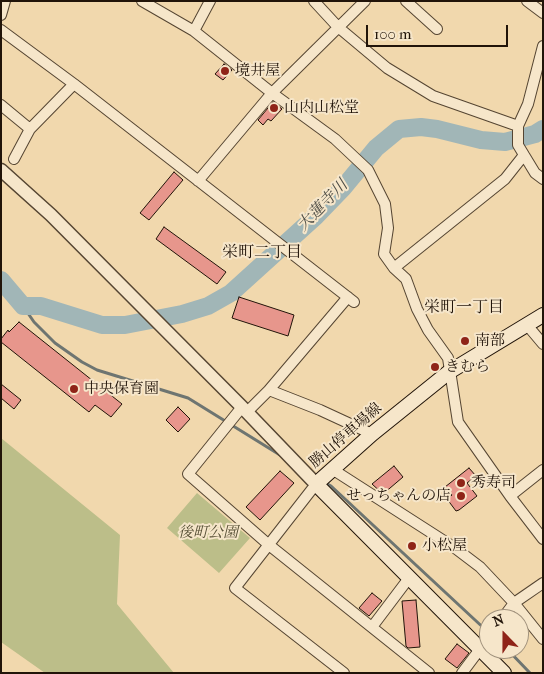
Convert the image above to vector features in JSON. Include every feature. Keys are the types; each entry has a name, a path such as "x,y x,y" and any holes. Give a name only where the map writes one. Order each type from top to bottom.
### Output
{"main road":[{"name":"勝山停車場線","path":"479,648 316,484 372,434 449,372 543,315"},
{"name":"勝山停車場線","path":"490,659 504,673"}],"street":[{"path":"1,15 5,1"},
{"path":"142,1 194,31 272,93 335,139 368,170 385,204 388,228 384,254 394,268 406,279 417,309 428,330 448,358 458,422 543,539"},
{"path":"194,31 210,1"},
{"path":"314,1 338,27 387,68 432,96 518,126"},
{"path":"198,181 272,93 365,1"},
{"path":"406,1 437,29"},
{"path":"527,1 542,9"},
{"path":"1,30 74,84 351,300 268,390 245,409 188,474 269,545 429,673"},
{"path":"543,46 528,104 518,126 518,145 535,172 543,179"},
{"path":"14,159 30,129 74,84"},
{"path":"1,105 30,129"},
{"path":"394,268 504,179 524,155"},
{"path":"1,170 51,215 245,409 316,484 235,588 344,673"},
{"path":"527,325 543,344"},
{"path":"268,390 320,410 372,434"},
{"path":"332,469 455,548 480,567 514,603 543,639"},
{"path":"510,496 543,470"},
{"path":"372,627 409,578"},
{"path":"510,609 514,603 543,583"},
{"path":"462,673 479,650"}],"green space":[{"path":"1,438 120,535 117,604 174,673 45,673 1,642"},
{"name":"後町公園","path":"197,493 250,538 219,573 167,528"}],"building":[{"path":"224,64 232,70 223,80 215,74"},
{"path":"273,102 282,109 271,121 268,119 263,125 258,120"},
{"path":"174,172 183,180 149,220 140,213"},
{"path":"164,227 226,272 217,284 156,239"},
{"path":"239,297 294,315 288,336 232,318"},
{"path":"19,322 122,404 111,417 95,405 89,412 1,342 1,339 8,330 9,332"},
{"path":"1,384 21,400 14,409 1,398"},
{"path":"178,407 190,419 178,432 166,420"},
{"path":"394,466 403,477 383,494 372,484"},
{"path":"469,468 476,476 467,483 477,496 456,511 447,499 452,495 445,487"},
{"path":"280,471 294,483 260,520 246,507"},
{"path":"372,593 382,601 369,616 359,608"},
{"path":"416,600 420,647 408,648 406,646 402,601"},
{"path":"457,644 469,653 457,668 445,659"}],"waterway":[{"name":"大蓮寺川","path":"1,280 23,306 41,306 102,325 125,325 182,314 208,306 231,293 316,216 343,188 376,148 399,129 421,127 481,140 505,142 535,134 543,129"},
{"path":"23,306 34,322 55,343 82,362 97,370 188,398 280,455"},
{"path":"324,482 331,486 479,624"},
{"path":"517,659 530,673"}],"place":[{"name":"境井屋","path":"225,71"},
{"name":"山内山松堂","path":"274,108"},
{"name":"南部","path":"465,341"},
{"name":"きむら","path":"435,367"},
{"name":"中央保育園","path":"74,389"},
{"name":"秀寿司","path":"461,483"},
{"name":"せっちゃんの店","path":"461,496"},
{"name":"小松屋","path":"412,546"}],"district":[{"name":"栄町二丁目","path":"262,253"},
{"name":"栄町一丁目","path":"464,308"}]}
